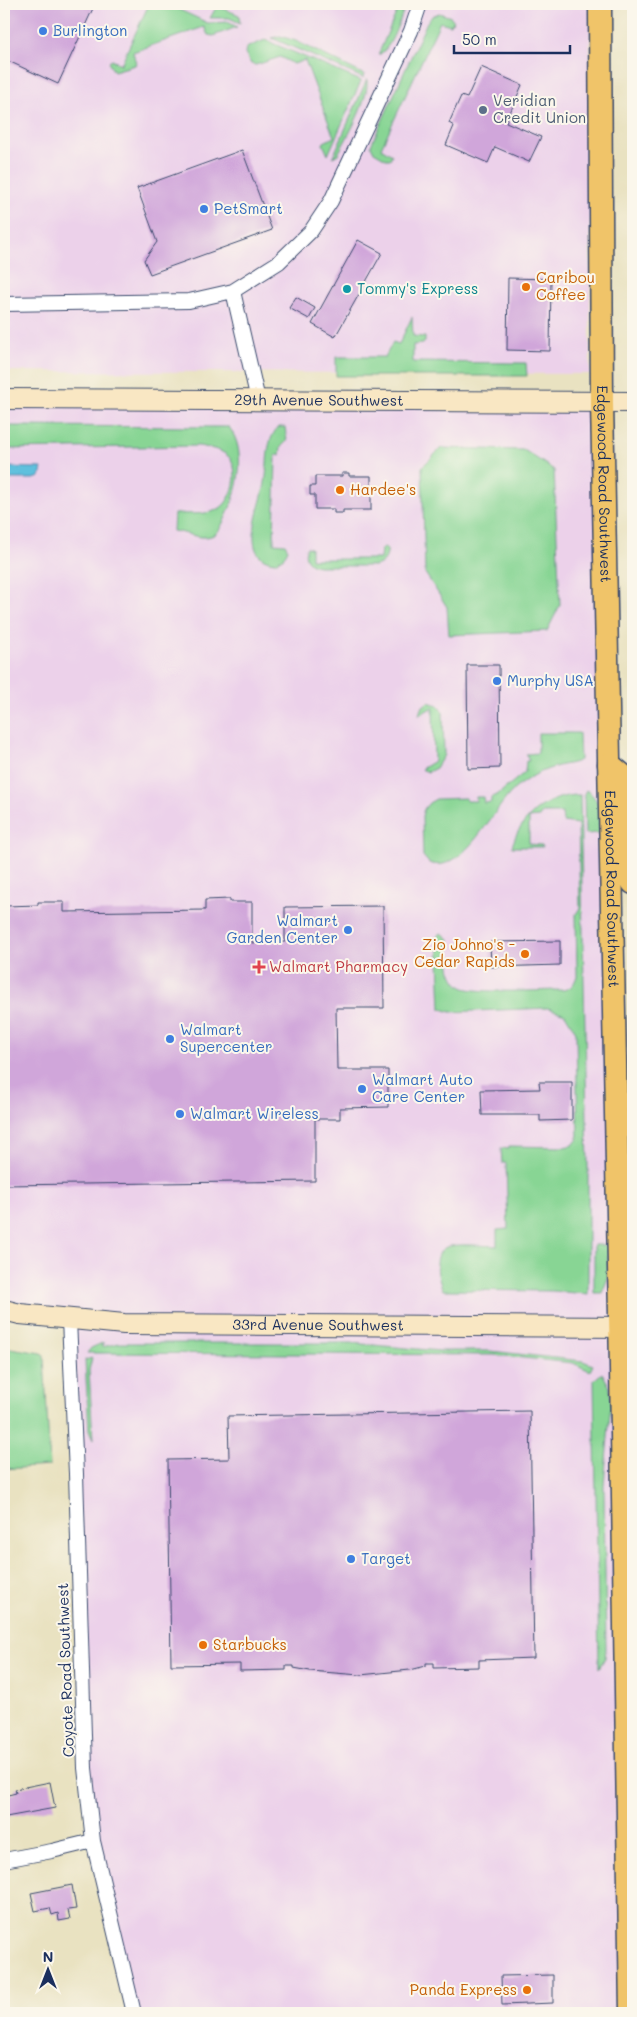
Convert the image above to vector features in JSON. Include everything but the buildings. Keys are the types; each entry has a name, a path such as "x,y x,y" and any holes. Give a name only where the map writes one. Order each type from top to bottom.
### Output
{"main road":[{"name":"Edgewood Road Southwest","path":"600,4 602,402 609,764 627,1327 631,2013"},
{"path":"609,764 626,778 628,874 633,883"}],"street":[{"path":"4,304 189,301 232,291 279,262 311,230 331,201 411,32 420,4"},
{"path":"232,291 258,400"},
{"name":"29th Avenue Southwest","path":"4,399 633,402"},
{"name":"33rd Avenue Southwest","path":"4,1310 20,1314 69,1320 134,1324 627,1327"},
{"name":"Coyote Road Southwest","path":"69,1320 85,1768 93,1840 134,2013"},
{"path":"4,1860 52,1851 93,1840"}],"shaded area":[{"path":"4,4 590,4 590,374 4,371"},
{"path":"4,399 602,402 631,2013 134,2013 93,1841 69,1320 4,1310"}],"green space":[{"path":"149,4 167,4 208,23 228,22 237,27 213,36 208,35 204,27 133,52 135,65 114,71 109,62 112,60 121,64"},
{"path":"400,4 406,4 395,32 387,47 378,55"},
{"path":"217,6 239,15 240,23 229,18 210,18"},
{"path":"439,13 451,17 454,21 450,25 440,22 381,148 392,155 390,159 386,159 374,152 371,146 372,143 427,22 432,16"},
{"path":"280,36 296,41 365,75 363,78 272,38"},
{"path":"265,40 361,81 328,155 323,144 334,137 305,60 294,64 280,57 256,65 251,64 245,53 246,48"},
{"path":"367,79 365,97 357,118 338,154 333,157"},
{"path":"412,317 413,336 425,337 423,344 413,345 413,362 526,363 527,376 336,376 336,357 385,357 393,342 399,344"},
{"path":"4,426 229,427 235,437 240,460 237,485 230,509 218,532 214,535 202,537 173,531 174,514 198,514 215,511 225,504 229,498 235,475 232,461 222,452 214,449 199,446 4,449"},
{"path":"278,427 285,427 287,441 281,447 280,455 276,455 274,543 285,544 288,549 284,557 276,562 264,559 257,552 254,542 254,530 265,483 269,447"},
{"path":"441,448 524,450 554,470 560,605 547,631 449,635 447,607 425,573 422,467"},
{"path":"307,547 311,548 311,559 380,559 381,549 384,547 387,549 387,555 380,564 375,566 319,566 307,560 305,554"},
{"path":"428,702 438,705 443,712 444,755 436,768 428,772 421,769 434,761 433,707 419,715 421,708"},
{"path":"538,733 579,733 580,760 536,774 526,780 508,796 466,849 454,859 442,864 429,863 423,856 422,816 424,809 429,803 436,799 466,798 466,801 476,801 476,797 483,797 484,803 491,802 491,797 497,795 525,772 526,761 529,761 526,754 538,753"},
{"path":"586,790 595,799 600,809 602,833 585,834 584,794"},
{"path":"580,795 588,1167 588,1294 552,1291 443,1290 438,1277 437,1267 439,1254 442,1250 447,1247 460,1245 497,1246 497,1230 508,1229 506,1163 502,1163 501,1148 509,1149 509,1146 564,1147 573,1145 578,1139 576,1032 565,1014 548,1008 451,1012 441,1009 438,935 442,933 449,939 449,959 452,974 462,987 494,991 563,990 569,988 577,976 576,914 580,908 578,824 563,822 562,813 542,813 539,817 529,818 529,844 542,845 543,847 512,847 521,826 528,818 537,810 557,799"},
{"path":"594,1245 608,1245 608,1278 602,1293 594,1293"},
{"path":"104,1343 101,1345 102,1347 119,1343 351,1343 440,1351 490,1351 583,1361 593,1365 590,1371 573,1363 494,1355 87,1353 91,1348"},
{"path":"4,1347 42,1353 44,1356 50,1466 4,1469"},
{"path":"92,1358 89,1370 93,1440 89,1431 85,1360"},
{"path":"602,1373 610,1387 611,1401 604,1485 606,1649 605,1658 599,1668 594,1380"}],"water":[{"path":"4,467 42,468 40,477 34,479 4,479"}],"place":[{"name":"Burlington","path":"43,31"},
{"name":"Veridian Credit Union","path":"483,110"},
{"name":"PetSmart","path":"204,209"},
{"name":"Caribou Coffee","path":"526,287"},
{"name":"Tommy's Express","path":"347,289"},
{"name":"Hardee's","path":"340,490"},
{"name":"Murphy USA","path":"497,681"},
{"name":"Walmart Garden Center","path":"348,930"},
{"name":"Zio Johno's - Cedar Rapids","path":"525,954"},
{"name":"Walmart Pharmacy","path":"259,967"},
{"name":"Walmart Supercenter","path":"170,1039"},
{"name":"Walmart Auto Care Center","path":"362,1089"},
{"name":"Walmart Wireless","path":"180,1114"},
{"name":"Target","path":"351,1559"},
{"name":"Starbucks","path":"203,1645"},
{"name":"Panda Express","path":"527,1990"}]}
